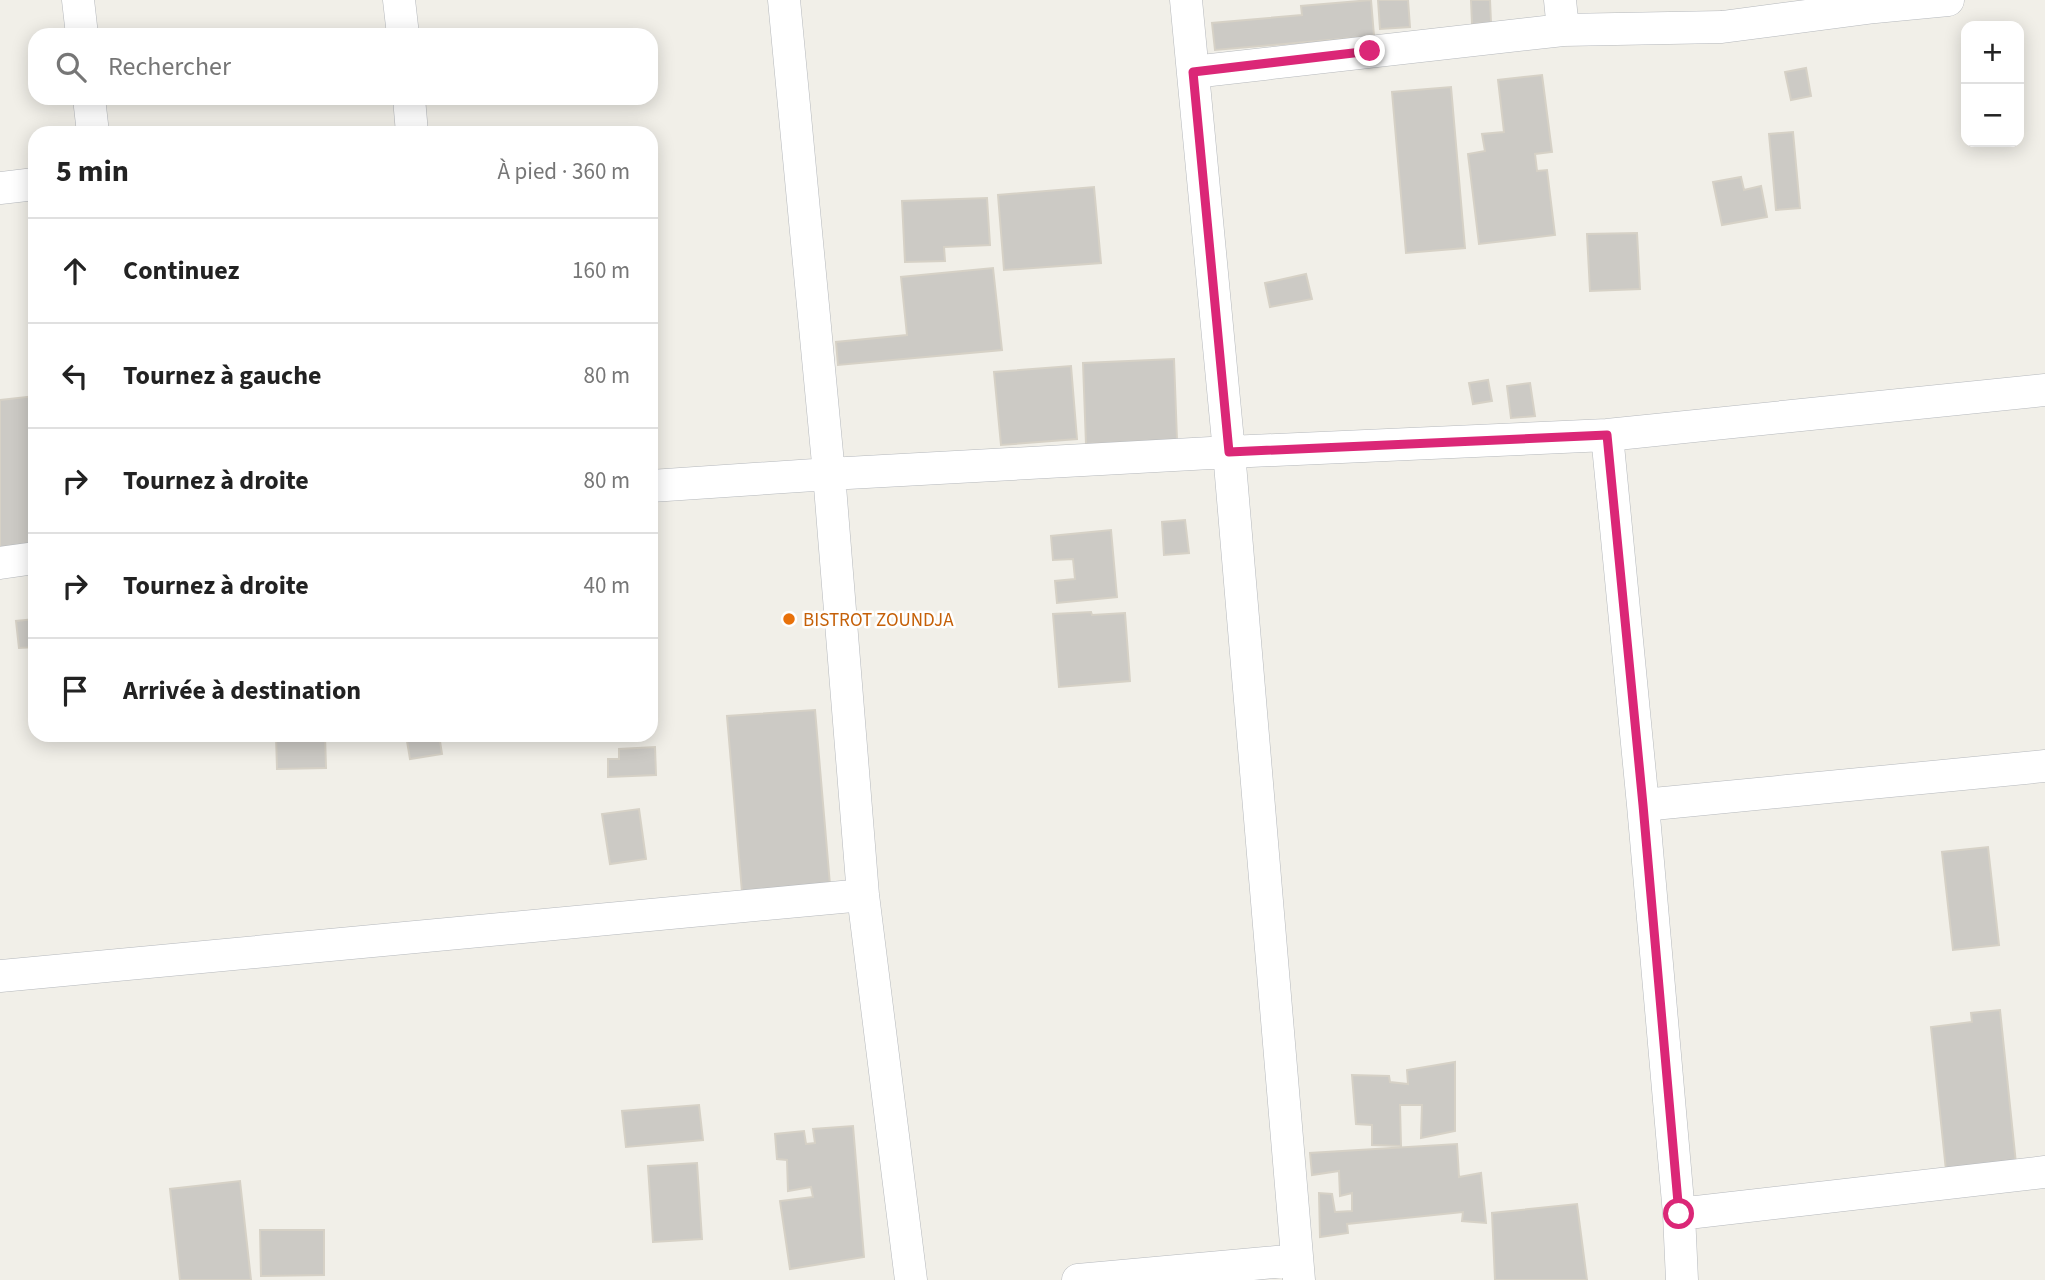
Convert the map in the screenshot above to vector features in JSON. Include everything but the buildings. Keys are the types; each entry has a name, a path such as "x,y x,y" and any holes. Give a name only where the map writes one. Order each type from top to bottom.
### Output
{"street":[{"path":"78,0 81,28"},
{"path":"399,0 401,28"},
{"path":"784,0 829,474 863,895 911,1280"},
{"path":"1078,1280 1298,1270 1229,452 1186,0"},
{"path":"1193,72 1561,15 1722,27 1875,4 1948,0"},
{"path":"90,105 92,126"},
{"path":"410,105 411,126"},
{"path":"0,188 28,185"},
{"path":"658,486 1229,452 1607,435 2045,390"},
{"path":"1607,435 1643,805 1679,1214 1682,1280"},
{"path":"0,563 28,559"},
{"path":"1643,805 2045,766"},
{"path":"0,976 863,895"},
{"path":"1679,1214 2045,1172"}],"place":[{"name":"BISTROT ZOUNDJA","path":"789,619"}],"route":[{"path":"1370,51 1193,72 1229,452 1607,435 1679,1214"}]}
